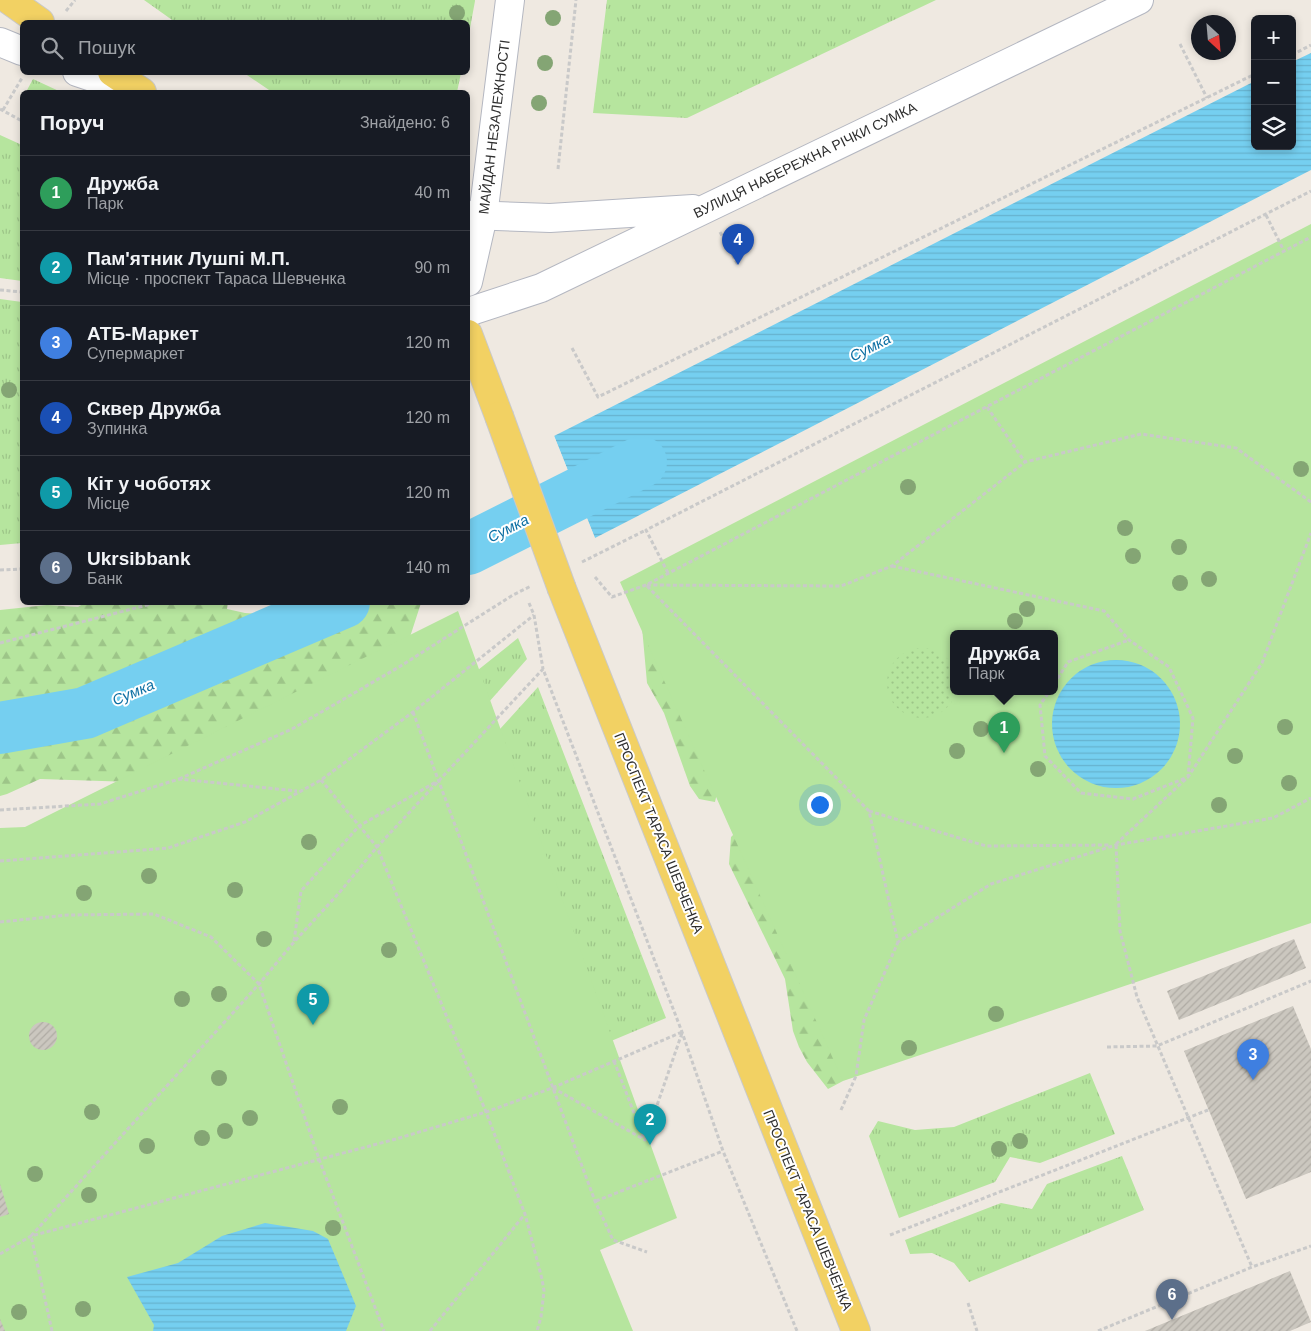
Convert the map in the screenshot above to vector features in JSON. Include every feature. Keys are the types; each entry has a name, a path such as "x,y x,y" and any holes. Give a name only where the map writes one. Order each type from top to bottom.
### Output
{"main road":[{"path":"9,0 37,20"},
{"name":"МАЙДАН НЕЗАЛЕЖНОСТІ","path":"470,263 475,215 510,0"},
{"name":"ВУЛИЦЯ НАБЕРЕЖНА РІЧКИ СУМКА","path":"470,311 541,288 1140,0"},
{"path":"0,42 20,50"},
{"path":"86,75 131,90"},
{"path":"116,75 139,90"},
{"path":"475,215 550,218 707,208"},
{"name":"ПРОСПЕКТ ТАРАСА ШЕВЧЕНКА","path":"470,339 499,416 551,586 856,1331"}],"path":[{"path":"558,169 576,0"},
{"path":"1180,44 1207,98"},
{"path":"1296,53 1311,45"},
{"path":"20,120 2,110 23,75"},
{"path":"572,348 598,397 1251,76"},
{"path":"575,565 1311,192"},
{"path":"707,208 738,265"},
{"path":"1266,215 1284,251"},
{"path":"595,577 612,597 646,585 1311,237"},
{"path":"0,290 20,292"},
{"path":"987,407 1025,462"},
{"path":"646,585 841,586 892,566 1025,462 1141,434 1236,448 1311,502"},
{"path":"646,530 668,573"},
{"path":"646,585 869,810 986,846 1116,845 1188,777 1262,663 1311,533"},
{"path":"892,566 1104,611 1129,640 1169,667 1193,718 1188,777"},
{"path":"0,570 20,569"},
{"path":"0,810 100,804 179,779 292,729 400,667 513,595 551,586"},
{"path":"529,602 534,616 543,670 682,1032 723,1151 796,1331"},
{"path":"0,643 147,605"},
{"path":"0,861 168,848 245,822 321,780 413,712 534,616"},
{"path":"1058,678 1068,662 1129,640"},
{"path":"31,1236 259,984 377,847 543,670"},
{"path":"1047,695 1040,705 1045,756 1081,793 1132,799 1188,777"},
{"path":"413,712 595,1201 613,1240 647,1252"},
{"path":"179,779 299,792"},
{"path":"321,780 377,847 486,1112 525,1214 544,1291 541,1316 536,1331"},
{"path":"294,942 301,891 359,826 438,780"},
{"path":"842,1110 856,1076 864,1020 898,942 990,884 1116,845 1272,818 1311,798"},
{"path":"869,810 898,942"},
{"path":"1116,845 1120,931 1137,997 1252,1267"},
{"path":"0,922 68,915 154,914 211,937 259,984 320,1159 384,1331"},
{"path":"1107,1047 1157,1046 1311,981"},
{"path":"0,1254 31,1236 320,1159 486,1112 552,1088 682,1032"},
{"path":"645,1140 682,1032"},
{"path":"614,1061 645,1140"},
{"path":"552,1088 645,1140"},
{"path":"890,1235 1208,1110"},
{"path":"595,1201 723,1151"},
{"path":"430,1331 525,1214"},
{"path":"31,1236 52,1331"},
{"path":"1098,1331 1252,1267 1311,1246"},
{"path":"968,1303 978,1331"}],"green space":[{"path":"144,0 475,0 470,28 470,20 172,20"},
{"path":"607,0 936,0 687,118 593,113"},
{"path":"247,75 461,75 457,90 269,90"},
{"path":"33,79 57,90 27,90"},
{"path":"0,135 20,144 20,281 0,278"},
{"path":"1311,224 1311,923 843,1081 620,582"},
{"path":"0,299 20,302 20,543 0,545"},
{"path":"47,605 78,607 81,605 228,605 227,609 245,613 284,616 338,614 362,605 420,605 409,640 133,782 40,779 0,796 0,610"},
{"path":"458,611 677,1218 600,1250 633,1331 0,1331 0,828 25,827"},
{"path":"641,616 719,784 715,802 699,799 690,786 664,713 647,683"},
{"path":"518,638 527,659 441,756 424,713"},
{"path":"922,648 935,651 950,663 950,695 954,695 951,702 941,712 929,717 915,717 903,712 893,702 888,690 888,676 893,664 903,654"},
{"path":"538,687 666,1018 561,1062 452,782"},
{"path":"743,825 843,995 843,1081 828,1089 807,1062 799,1047 793,1031 785,979 729,864 731,837"},
{"path":"1090,1073 1115,1134 1040,1163 1010,1157 995,1182 899,1218 869,1136 878,1121 915,1130 954,1127"},
{"path":"1122,1156 1144,1210 969,1282 954,1263 932,1253 910,1254 905,1240 1001,1203 1032,1209 1047,1184"}],"water":[{"path":"1311,53 1311,170 595,538 554,436 1251,83 1251,150 1296,150 1296,60"},
{"path":"1116,660 1140,665 1161,679 1175,700 1180,724 1175,748 1161,769 1140,783 1116,788 1092,783 1071,769 1057,748 1052,724 1057,700 1071,679 1092,665"},
{"path":"265,1223 313,1231 328,1239 356,1306 346,1331 153,1331 154,1325 127,1277 178,1263 222,1236"}],"pier":[{"path":"553,433 596,541 592,539 551,437"}],"building":[{"path":"1294,939 1306,968 1179,1020 1167,991"},
{"path":"1293,1006 1311,1049 1311,1172 1246,1199 1184,1051"},
{"path":"43,1022 53,1026 57,1036 53,1046 43,1050 33,1046 29,1036 33,1026"},
{"path":"0,1184 9,1214 0,1217"},
{"path":"1290,1271 1311,1322 1290,1331 1145,1331"},
{"path":"0,1319 5,1331 0,1331"}],"waterway":[{"name":"Сумка","path":"470,548 641,462"},
{"name":"Сумка","path":"0,728 85,713 337,605"}],"place":[{"name":"Сквер Дружба","path":"738,265"},
{"name":"Дружба","path":"1004,753"},
{"name":"Кіт у чоботях","path":"313,1025"},
{"name":"АТБ-Маркет","path":"1253,1080"},
{"name":"Пам'ятник Лушпі М.П.","path":"650,1145"},
{"name":"Ukrsibbank","path":"1172,1320"}]}
